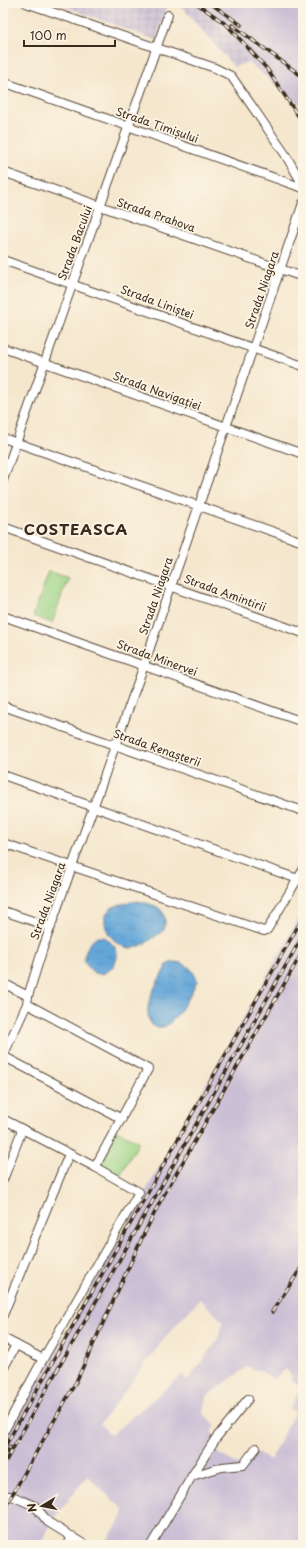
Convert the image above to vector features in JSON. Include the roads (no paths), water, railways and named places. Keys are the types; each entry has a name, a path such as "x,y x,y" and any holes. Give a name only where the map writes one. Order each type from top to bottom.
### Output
{"street":[{"path":"26,3 215,68 231,76 285,154 303,186"},
{"name":"Strada Bacului","path":"3,480 128,126 156,48 160,42 168,15"},
{"name":"Strada Timișului","path":"3,82 303,186"},
{"name":"Strada Prahova","path":"3,172 99,207 303,277"},
{"name":"Strada Niagara","path":"3,1056 28,1000 51,927 144,666 303,203"},
{"name":"Strada Liniștei","path":"3,260 303,366"},
{"name":"Strada Navigației","path":"3,348 303,454"},
{"path":"3,438 303,542"},
{"name":"Strada Amintirii","path":"3,527 303,633"},
{"name":"Strada Minervei","path":"3,616 303,722"},
{"name":"Strada Renașterii","path":"3,706 303,811"},
{"path":"3,775 298,879"},
{"path":"3,843 264,931 267,930 303,870"},
{"path":"3,910 51,927"},
{"path":"3,983 28,1000 148,1069 95,1167"},
{"path":"3,1056 122,1119"},
{"path":"3,1120 95,1167 139,1192 43,1359 3,1433"},
{"path":"3,1180 22,1130"},
{"path":"3,1315 70,1154"},
{"path":"3,1338 43,1359"},
{"path":"3,1369 16,1345"},
{"path":"151,1545 216,1438 248,1399"},
{"path":"192,1476 222,1467 243,1465 256,1448"},
{"path":"3,1496 12,1496 35,1506 48,1522 85,1545"},
{"path":"68,1545 72,1536"}],"water":[{"path":"138,901 155,906 163,912 165,917 164,930 141,946 132,948 120,945 114,940 106,929 106,916 109,910 115,906"},
{"path":"97,937 105,937 113,944 117,954 117,959 109,971 100,974 92,971 84,961 87,948"},
{"path":"172,962 181,963 191,969 197,981 183,1007 173,1020 168,1025 157,1027 151,1025 148,1017 149,1002 167,965"}],"railway":[{"path":"196,3 227,25 267,69 303,123"},
{"path":"210,3 241,25"},
{"path":"232,25 303,77"},
{"path":"3,1450 303,917"},
{"path":"3,1466 303,935"},
{"path":"3,1511 76,1382 160,1202 303,951"},
{"path":"272,1312 303,1265"},
{"path":"3,1459 10,1447"}],"district":[{"name":"COSTEASCA","path":"76,530"}]}
